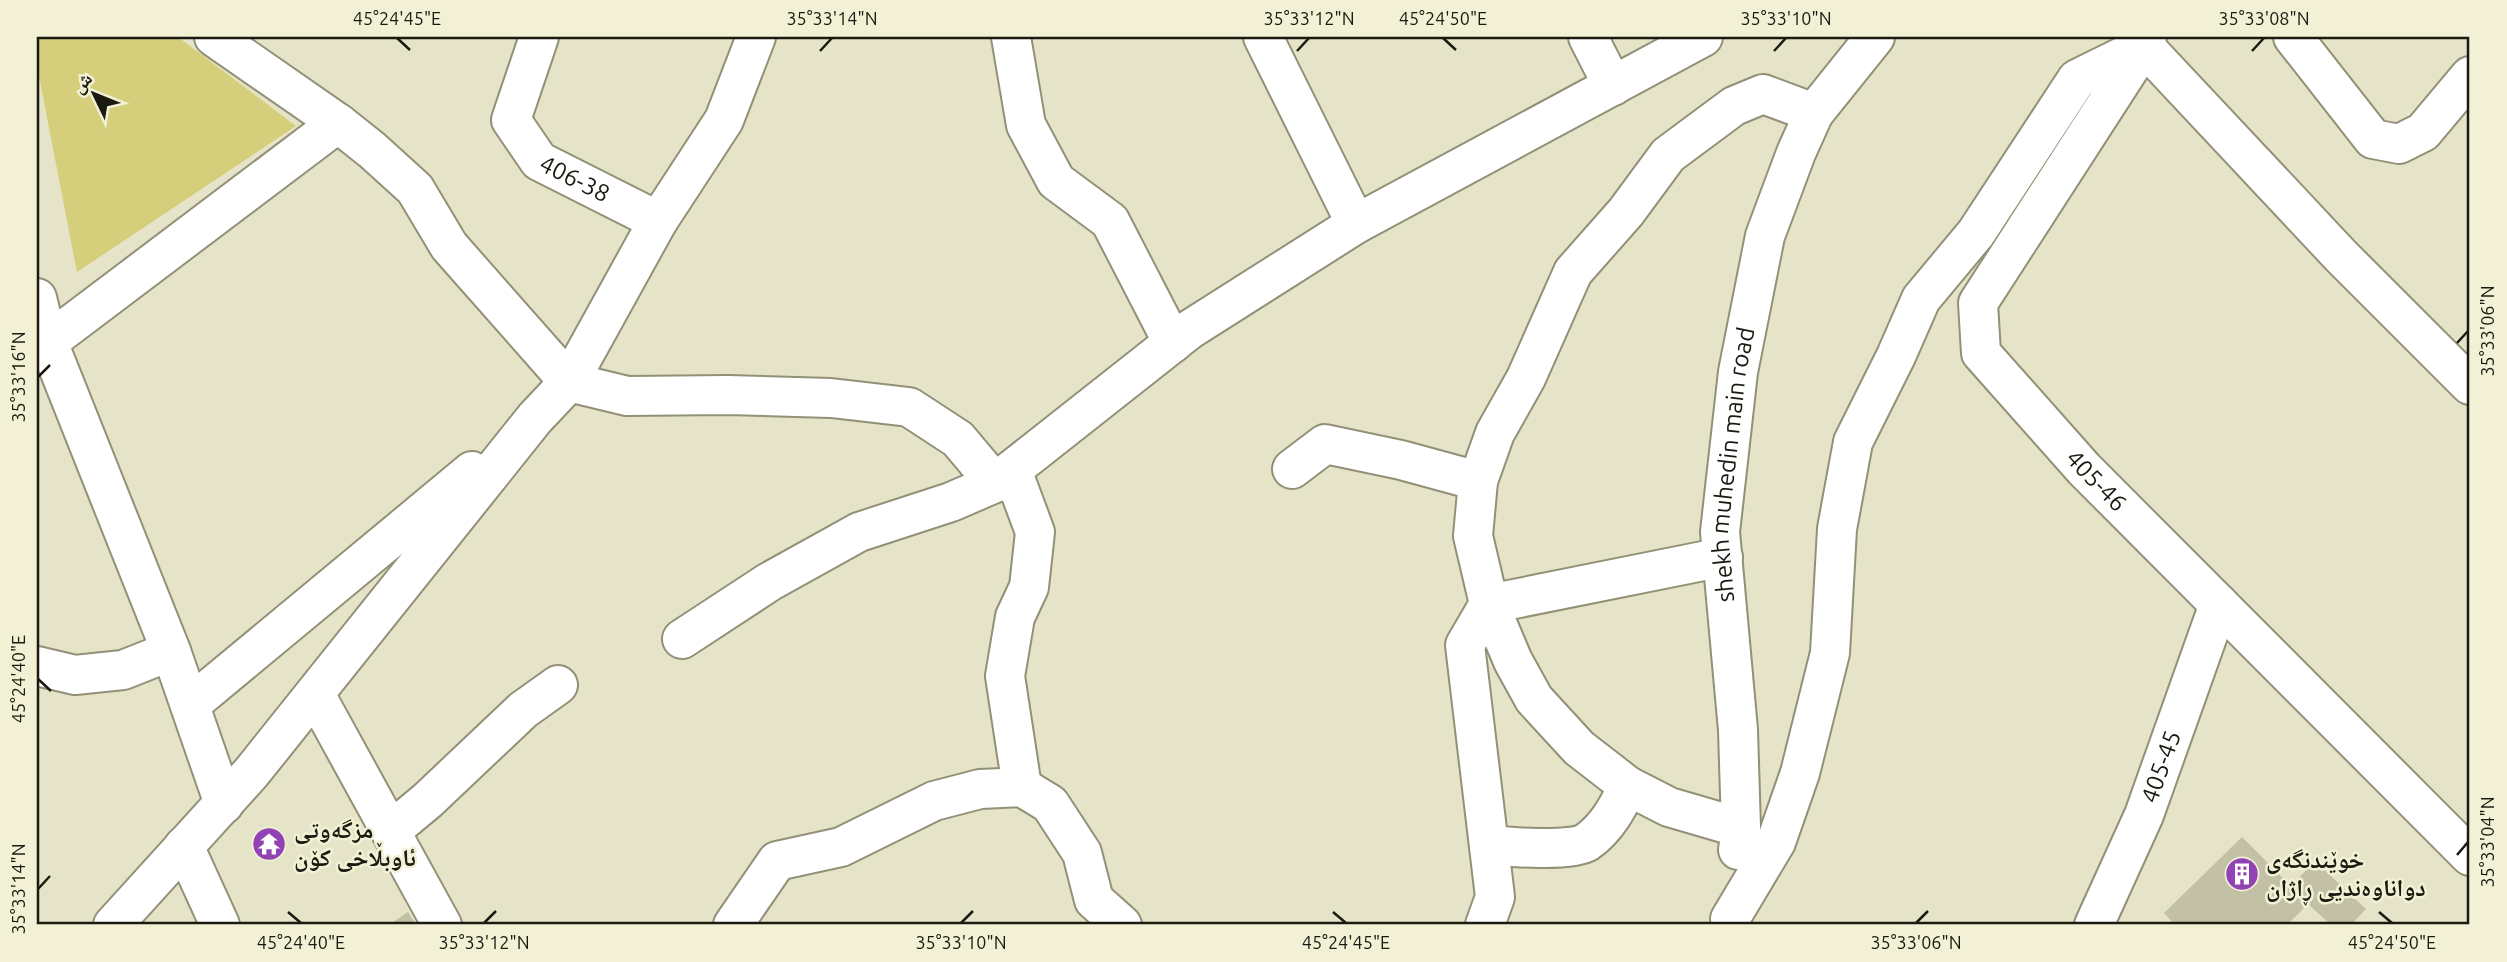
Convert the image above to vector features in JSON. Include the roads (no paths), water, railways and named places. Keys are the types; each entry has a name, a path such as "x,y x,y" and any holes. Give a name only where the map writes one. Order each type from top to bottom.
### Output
{"street":[{"path":"214,37 338,123 415,189 449,246 569,382 627,396 818,397 909,407 957,439 1004,477 1035,532 1030,587 1016,617 1005,676 1022,787"},
{"name":"406-38","path":"539,37 511,120 539,161 658,221"},
{"path":"112,923 251,773 535,418 569,382 658,221 724,120 756,37"},
{"path":"1012,37 1026,125 1056,181 1110,221 1173,343"},
{"path":"1263,37 1356,224"},
{"path":"1588,37 1613,86"},
{"path":"682,639 769,582 859,532 951,502 1004,477 1173,343 1356,224 1703,37"},
{"name":"shekh muhedin main road","path":"1729,922 1741,828 1738,730 1720,532 1738,372 1765,236 1796,153 1814,113 1875,37"},
{"path":"2293,37 2373,139 2399,144 2423,132 2470,76"},
{"path":"1729,922 1776,842 1800,773 1830,653 1837,529 1853,442 1921,299 1976,233 2077,79 2146,41 2340,256 2470,385"},
{"name":"405-46","path":"2146,41 1978,303 1981,353 2084,469 2470,856"},
{"path":"1741,828 1669,807 1628,786 1579,748 1534,698 1513,661 1489,604 1473,536 1478,481 1495,433 1526,378 1573,272 1626,212 1668,155 1734,106 1763,94 1814,113"},
{"path":"48,342 338,123"},
{"path":"37,298 48,342 172,651 224,804"},
{"path":"191,704 535,418"},
{"path":"1292,469 1325,444 1401,460 1478,481"},
{"path":"1485,925 1495,897 1465,645 1489,604 1724,557"},
{"name":"405-45","path":"2094,925 2144,815 2219,604"},
{"path":"37,666 75,675 123,670 172,651"},
{"path":"392,830 428,800 523,710 558,685"},
{"path":"315,694 442,925"},
{"path":"1489,845 1534,849 1585,844 1615,815 1628,786"},
{"path":"735,924 777,860 841,847 934,802 980,789 1022,787 1050,804 1082,853 1094,900 1122,925"},
{"path":"184,846 220,925"}],"place":[{"name":"مزگەوتی ئاوبڵاخی کۆن","path":"269,844"},
{"name":"خوێندنگەی دواناوەندیی ڕاژان","path":"2242,874"}]}
